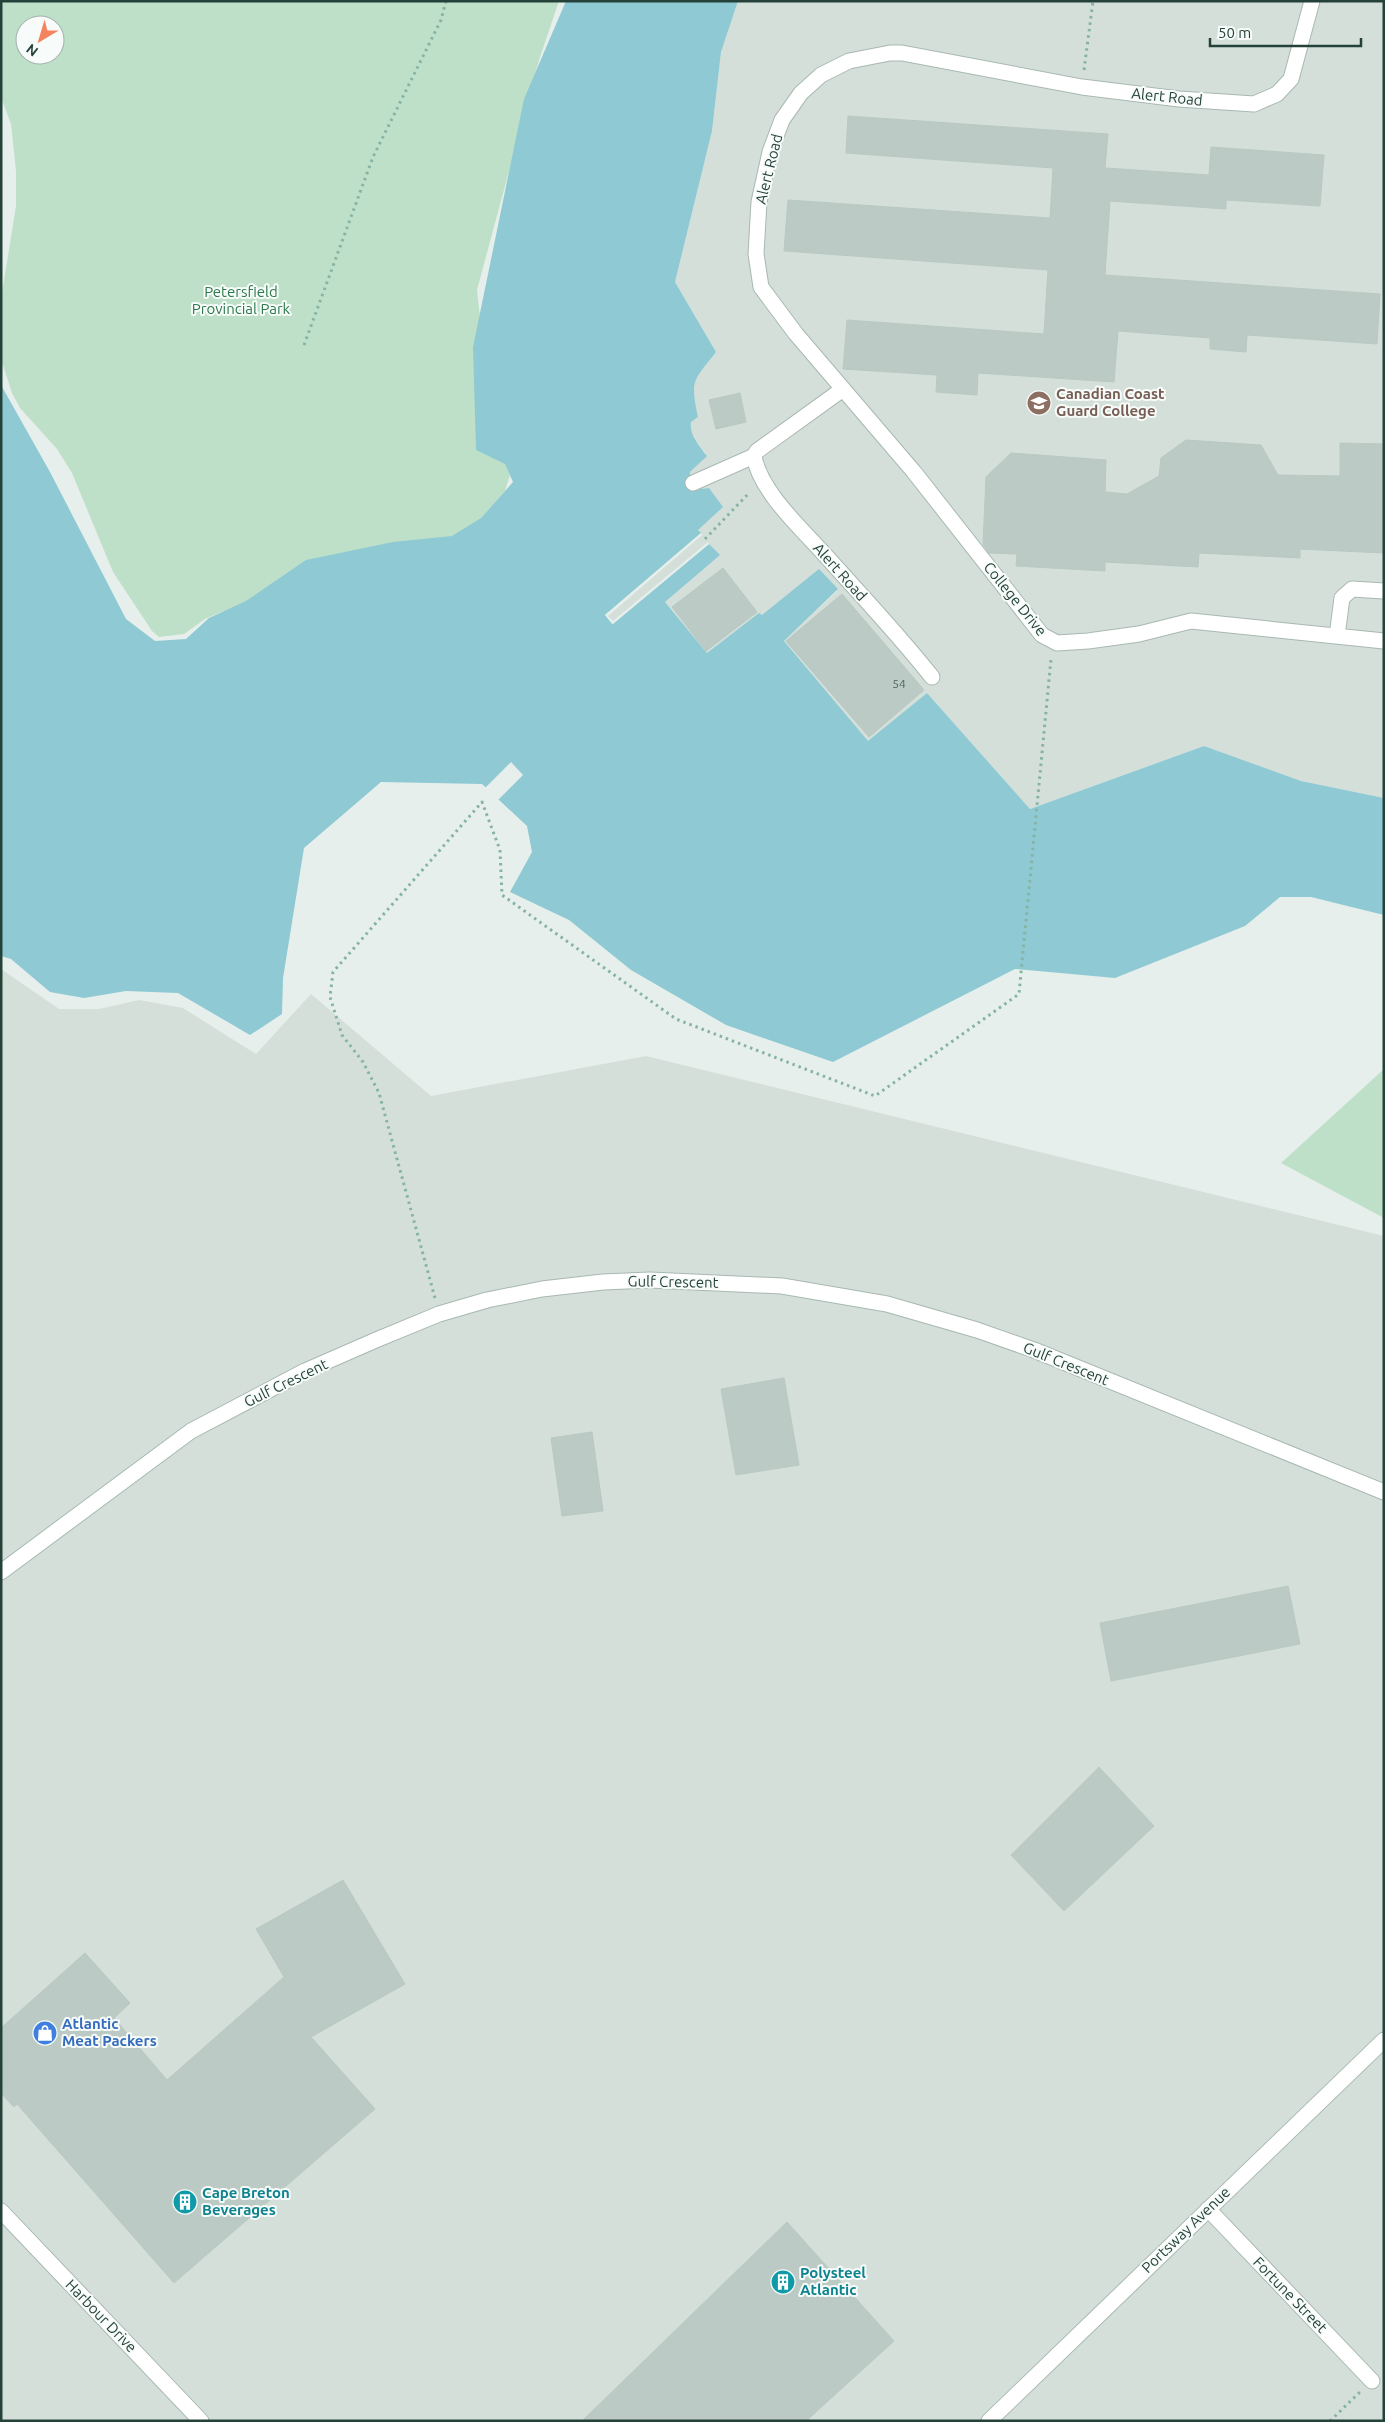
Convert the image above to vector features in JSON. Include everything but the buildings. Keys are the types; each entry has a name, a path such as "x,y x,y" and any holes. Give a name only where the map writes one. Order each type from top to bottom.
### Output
{"street":[{"name":"Alert Road","path":"843,389 796,334 761,287 757,271 758,220 763,182 776,136 793,103 816,79 833,68 864,56 902,53 1082,88 1179,99 1250,104 1261,102 1284,88 1294,74 1312,1"},
{"path":"693,483 754,456 757,451 843,389"},
{"name":"College Drive","path":"843,389 914,472 1042,635 1049,640 1061,643 1105,640 1191,621 1384,641"},
{"name":"Alert Road","path":"754,456 762,479 787,514 915,655 932,677"},
{"path":"1336,636 1342,598 1352,588 1384,591"},
{"name":"Gulf Crescent","path":"1,1572 191,1431 305,1371 439,1314 487,1300 542,1289 612,1282 650,1280 782,1286 887,1304 977,1330 1034,1350 1384,1492"},
{"name":"Portsway Avenue","path":"989,2421 1384,2040"},
{"name":"Fortune Street","path":"1208,2209 1372,2381"},
{"name":"Harbour Drive","path":"1,2211 200,2421"}],"path":[{"path":"304,345 372,157 441,20 446,1"},
{"path":"1082,88 1093,1"},
{"path":"705,539 762,479"},
{"path":"439,1314 379,1093 362,1062 342,1035 330,997 334,972 482,802 500,850 502,895 676,1020 875,1096 1019,994 1042,754"},
{"path":"1330,2421 1372,2381"}],"shaded area":[{"name":"Canadian Coast Guard College","path":"738,1 1384,1 1384,798 1301,781 1204,746 1030,809 927,693 868,742 784,641 838,590 762,615 759,614 707,653 665,602 719,555 613,624 605,615 700,533 698,530 701,490 697,489 690,472 707,455 696,441 690,428 691,422 698,417 692,388 695,379 716,352 675,282 712,131 721,52"},
{"path":"1,969 59,1009 99,1009 139,1000 183,1008 256,1054 311,994 431,1096 646,1056 1384,1236 1384,2421 1,2421"}],"green space":[{"name":"Petersfield Provincial Park","path":"1,1 559,1 539,60 477,290 484,354 480,451 505,463 510,475 505,491 466,535 221,612 205,619 184,634 159,637 152,631 113,572 72,473 57,449 20,408 12,393 1,359 1,299 16,206 16,171 11,124 1,97"},
{"path":"1384,1069 1384,1218 1281,1163"}],"water":[{"path":"566,1 738,1 721,52 712,131 675,282 716,352 702,369 695,382 694,395 698,417 691,422 691,427 696,440 707,456 690,472 695,486 705,489 709,488 723,507 698,530 701,533 605,615 612,624 709,544 720,555 665,602 707,653 759,613 762,615 819,569 838,589 784,641 868,741 927,693 1030,809 1204,746 1301,781 1384,798 1384,915 1311,897 1280,897 1245,926 1115,978 1015,969 833,1062 726,1025 631,970 569,920 510,892 532,852 527,826 482,784 381,782 304,848 283,978 282,1014 250,1035 178,993 126,991 84,998 50,992 11,959 1,956 1,385 50,472 126,619 155,641 186,639 209,618 246,601 306,560 393,542 452,536 481,518 513,482 505,464 476,450 473,347 524,99"}],"pier":[{"path":"701,533 702,535 608,616 613,621 708,542 709,544 613,624 605,615"},
{"path":"511,762 523,775 497,801 484,789"}],"place":[{"name":"Canadian Coast Guard College","path":"1039,403"},
{"name":"Atlantic Meat Packers","path":"45,2033"},
{"name":"Cape Breton Beverages","path":"185,2202"},
{"name":"Polysteel Atlantic","path":"783,2282"}]}
